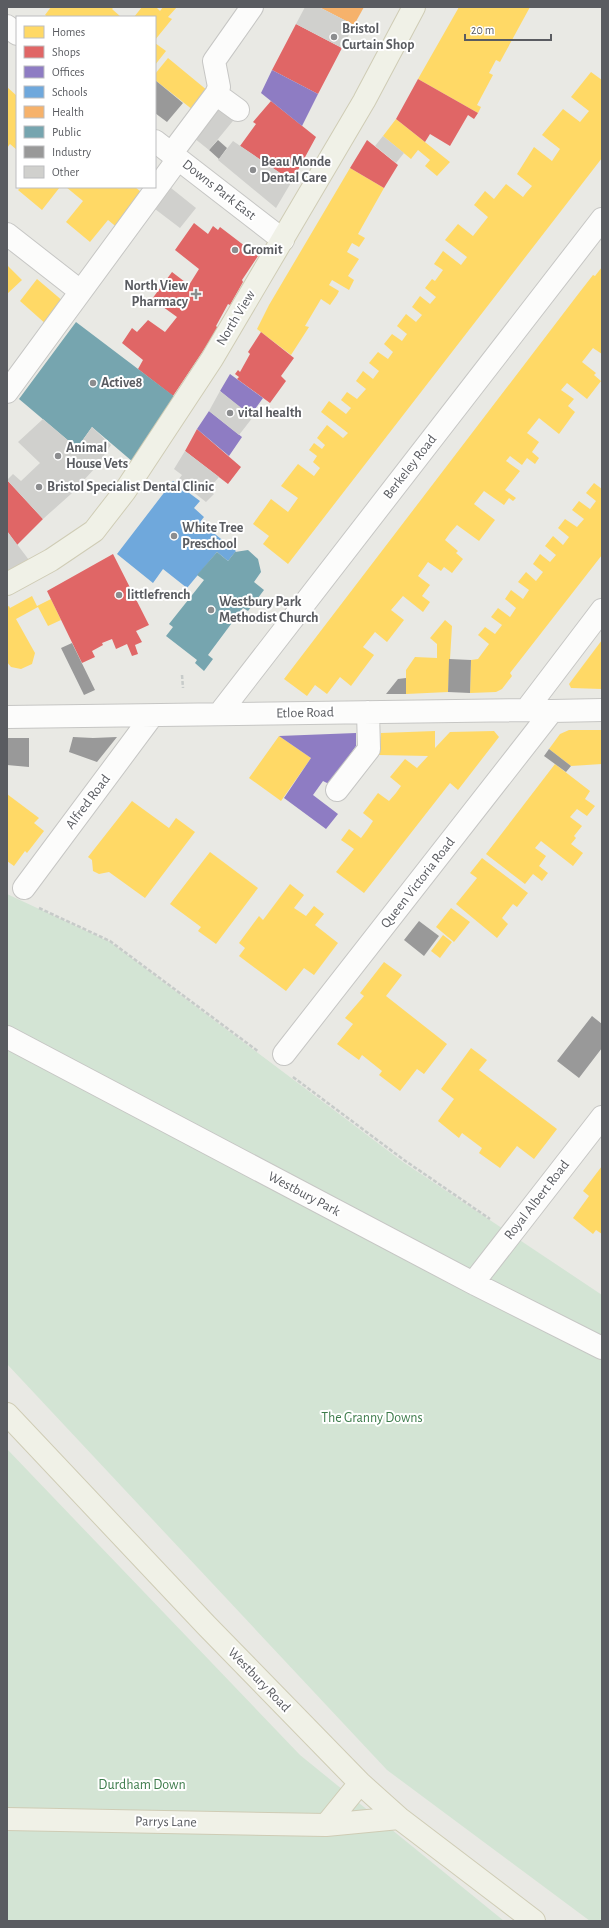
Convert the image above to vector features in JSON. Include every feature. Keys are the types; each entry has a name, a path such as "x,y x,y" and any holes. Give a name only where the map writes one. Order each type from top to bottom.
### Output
{"main road":[{"name":"North View","path":"7,584 51,560 94,531 125,491 212,359 364,101 414,7"},
{"name":"Westbury Road","path":"7,1414 206,1626 360,1783 399,1818 534,1921"},
{"path":"326,1825 360,1783"},
{"name":"Parrys Lane","path":"7,1819 326,1825 399,1818"}],"street":[{"path":"156,170 168,151 216,94 219,87 214,61 252,7"},
{"path":"7,26 16,33"},
{"path":"216,94 238,110"},
{"name":"Downs Park East","path":"168,151 283,240"},
{"path":"7,392 80,291 145,188"},
{"name":"Berkeley Road","path":"219,714 602,219"},
{"path":"7,234 80,291"},
{"path":"526,710 602,610"},
{"name":"Etloe Road","path":"7,717 602,710"},
{"name":"Queen Victoria Road","path":"284,1054 552,711"},
{"path":"337,790 368,749 368,712"},
{"name":"Alfred Road","path":"24,888 152,716"},
{"name":"Westbury Park","path":"7,1037 473,1283 602,1348"},
{"name":"Royal Albert Road","path":"473,1283 602,1117"}],"green space":[{"name":"The Granny Downs","path":"7,894 110,942 403,1162 602,1295 602,1921 590,1921 387,1770 7,1364"},
{"name":"Durdham Down","path":"7,1449 300,1755 504,1921 7,1921"}],"building: Homes":[{"path":"51,7 114,7 112,9 120,16 46,16 45,15"},
{"path":"142,7 156,7 160,11 163,7 177,7 168,17 172,19 156,39 156,16 135,16"},
{"path":"459,7 530,7 500,62 496,60 489,73 493,75 477,105 481,107 478,113 418,79"},
{"path":"156,44 166,51 156,64"},
{"path":"168,58 208,91 193,110 156,81 156,73"},
{"path":"591,72 602,80 602,158 288,564 263,544 269,536 253,524 271,499 288,512 298,498 281,486 298,464 314,476 320,468 313,462 317,456 309,450 314,443 322,449 325,445 317,438 327,425 343,438 348,433 321,412 329,401 346,414 351,408 341,400 347,392 357,399 366,389 356,381 363,371 373,379 379,371 369,363 378,352 388,359 393,352 384,344 392,334 402,341 407,334 397,326 406,314 416,322 422,315 412,307 420,296 430,304 436,297 425,288 432,279 435,281 443,270 434,264 443,251 461,265 467,257 445,240 458,224 473,236 488,217 474,205 485,191 494,199 506,184 523,197 532,186 517,174 534,147 552,161 560,149 542,135 563,109 580,122 589,111 571,97"},
{"path":"7,87 16,95 16,149 10,144 7,148"},
{"path":"396,119 450,162 437,176 425,166 430,160 418,150 411,159 383,136"},
{"path":"350,168 384,188 358,234 365,238 359,247 352,243 347,252 359,259 348,276 354,280 349,290 332,280 329,285 339,291 337,295 330,305 321,299 305,326 309,327 291,355 257,329 269,305"},
{"path":"20,188 59,188 42,210 18,190"},
{"path":"67,188 136,188 146,196 119,229 108,220 90,242 66,222 83,201"},
{"path":"7,265 22,280 7,294"},
{"path":"602,267 602,354 593,348 582,362 596,373 594,375 601,381 587,399 567,383 561,390 574,399 568,406 575,412 559,434 539,418 527,433 539,442 532,452 539,458 535,464 527,458 522,465 510,456 506,461 520,471 505,490 516,498 513,501 509,498 504,505 484,491 474,504 495,520 479,541 457,525 450,533 445,540 458,551 456,553 463,559 452,573 444,567 441,571 428,562 418,576 430,585 422,596 430,602 423,612 403,596 391,610 404,620 387,642 375,632 363,647 374,655 351,686 340,677 327,694 315,685 307,696 284,679 579,293 593,275 595,276"},
{"path":"37,279 64,302 47,325 20,301"},
{"path":"594,483 602,489 602,555 510,673 512,676 502,689 496,692 470,693 471,660 478,659 489,644 478,635 485,627 495,634 502,625 491,617 498,608 510,617 516,608 505,599 511,590 523,599 529,590 518,582 526,572 536,581 543,572 533,564 540,554 550,562 556,555 545,546 553,536 563,545 569,537 558,528 565,519 577,527 584,519 572,510 579,501 590,509 596,501 586,493"},
{"path":"32,596 37,606 51,599 61,620 48,626 38,607 16,619 35,653 32,664 21,669 11,667 7,662 7,607 9,606 10,608"},
{"path":"445,620 452,626 448,692 406,694 406,670 415,657 437,658 437,644 430,638"},
{"path":"602,640 602,689 571,688 569,684"},
{"path":"569,730 602,730 602,764 571,766 549,749 560,734"},
{"path":"435,731 435,748 450,732 494,731 499,737 458,790 450,783 364,893 336,872 354,849 341,840 349,829 361,838 373,821 363,813 378,793 389,801 396,793 401,786 390,777 405,759 417,768 428,756 379,755 381,733"},
{"path":"279,736 311,758 281,801 249,778"},
{"path":"555,764 590,791 585,799 595,806 587,816 577,809 570,817 582,826 574,836 576,838 571,844 583,853 573,866 541,841 535,848 546,856 539,866 548,873 542,881 533,874 525,884 486,854"},
{"path":"7,794 39,818 34,823 44,831 27,853 25,851 14,866 7,861"},
{"path":"132,801 169,828 176,818 195,832 145,898 109,872 99,874 93,871 92,860 88,857"},
{"path":"210,852 258,888 216,944 198,931 201,927 170,904"},
{"path":"482,858 528,893 517,907 513,904 502,918 508,924 497,938 456,904 477,878 470,873"},
{"path":"290,884 304,895 294,908 306,916 314,906 324,914 315,925 338,943 314,975 304,968 286,991 239,956 245,948 239,943 259,916 263,920"},
{"path":"451,908 470,922 454,942 436,927"},
{"path":"443,935 452,942 440,958 431,951"},
{"path":"384,962 402,975 386,996 447,1044 424,1074 417,1069 400,1091 379,1075 382,1071 362,1055 359,1060 337,1044 353,1024 345,1018 364,996 360,993"},
{"path":"471,1048 487,1060 479,1070 557,1129 534,1159 517,1146 500,1168 479,1153 482,1148 462,1133 459,1138 438,1121 454,1099 441,1089"},
{"path":"602,1166 602,1234 596,1230 593,1234 573,1218 589,1196 583,1191"}],"building: Shops":[{"path":"296,24 342,48 318,94 272,70"},
{"path":"418,79 478,113 474,119 468,115 450,146 430,134 425,142 396,119"},
{"path":"271,101 316,137 292,181 240,146 256,124 253,122"},
{"path":"367,140 398,165 384,188 350,168"},
{"path":"194,223 208,234 213,226 218,230 220,227 258,256 242,280 243,282 230,305 228,304 216,326 218,328 173,396 138,369 143,360 122,343 132,328 137,332 148,320 165,332 177,317 152,299 172,272 189,285 199,269 175,250"},
{"path":"261,332 294,358 281,376 286,381 270,403 237,379 239,377 235,374 238,370 240,372 250,354 248,352"},
{"path":"197,429 241,467 228,484 185,451"},
{"path":"7,480 43,519 17,545 7,531"},
{"path":"113,554 149,625 136,631 142,642 135,645 138,654 132,656 127,644 116,649 112,639 102,643 103,645 92,651 95,657 82,663 47,591"}],"building: Offices":[{"path":"272,70 318,94 302,126 261,93"},
{"path":"230,374 263,398 250,416 220,391"},
{"path":"209,411 242,437 229,456 197,429"},
{"path":"356,733 356,746 329,784 323,781 313,795 338,814 326,829 284,798 311,758 279,736"}],"building: Schools":[{"name":"White Tree Preschool","path":"173,481 200,501 194,508 204,517 200,522 236,551 228,561 217,552 187,588 163,569 153,583 117,554"}],"building: Health":[{"path":"319,7 364,7 354,25"}],"building: Public":[{"name":"Active8","path":"76,322 175,397 133,462 92,427 77,448 19,399"},
{"name":"Westbury Park Methodist Church","path":"248,550 258,559 261,572 254,582 264,590 248,611 243,608 208,655 213,659 204,671 195,663 197,660 166,636 173,627 169,624 204,580 197,575 217,552 228,561 235,552"}],"building: Industry":[{"path":"156,81 183,103 167,122 156,114"},
{"path":"218,140 227,148 219,159 209,150"},
{"path":"72,643 95,690 84,695 61,648"},
{"path":"449,659 471,660 470,693 448,692"},
{"path":"406,678 406,694 386,694 398,679"},
{"path":"73,737 117,737 97,762 69,752"},
{"path":"7,738 29,738 29,767 7,765"},
{"path":"549,749 571,766 566,772 544,756"},
{"path":"419,921 439,936 424,956 404,940"},
{"path":"592,1016 602,1024 602,1048 579,1078 557,1061"}],"building: Other":[{"name":"Bristol Curtain Shop","path":"305,7 319,7 354,25 342,48 296,24"},
{"path":"216,99 237,116 209,150 189,134"},
{"path":"383,136 404,153 396,163 375,146"},
{"name":"Beau Monde Dental Care","path":"233,141 292,181 276,208 218,160"},
{"path":"171,188 196,208 180,228 155,209"},
{"name":"vital health","path":"220,391 253,417 239,435 209,411"},
{"path":"43,419 77,448 92,427 111,445 96,467 71,494 43,519 7,480 13,474 21,481 40,463 18,442"},
{"path":"185,451 219,477 208,490 214,494 206,502 178,480 182,475 174,469"},
{"path":"7,531 29,560 7,572"}],"place":[{"name":"Bristol Curtain Shop","path":"334,37"},
{"name":"Beau Monde Dental Care","path":"253,170"},
{"name":"Gromit","path":"235,250"},
{"name":"North View Pharmacy","path":"196,294"},
{"name":"Active8","path":"93,383"},
{"name":"vital health","path":"230,413"},
{"name":"Animal House Vets","path":"58,456"},
{"name":"Bristol Specialist Dental Clinic","path":"39,487"},
{"name":"White Tree Preschool","path":"174,536"},
{"name":"littlefrench","path":"119,595"},
{"name":"Westbury Park Methodist Church","path":"211,610"}]}
